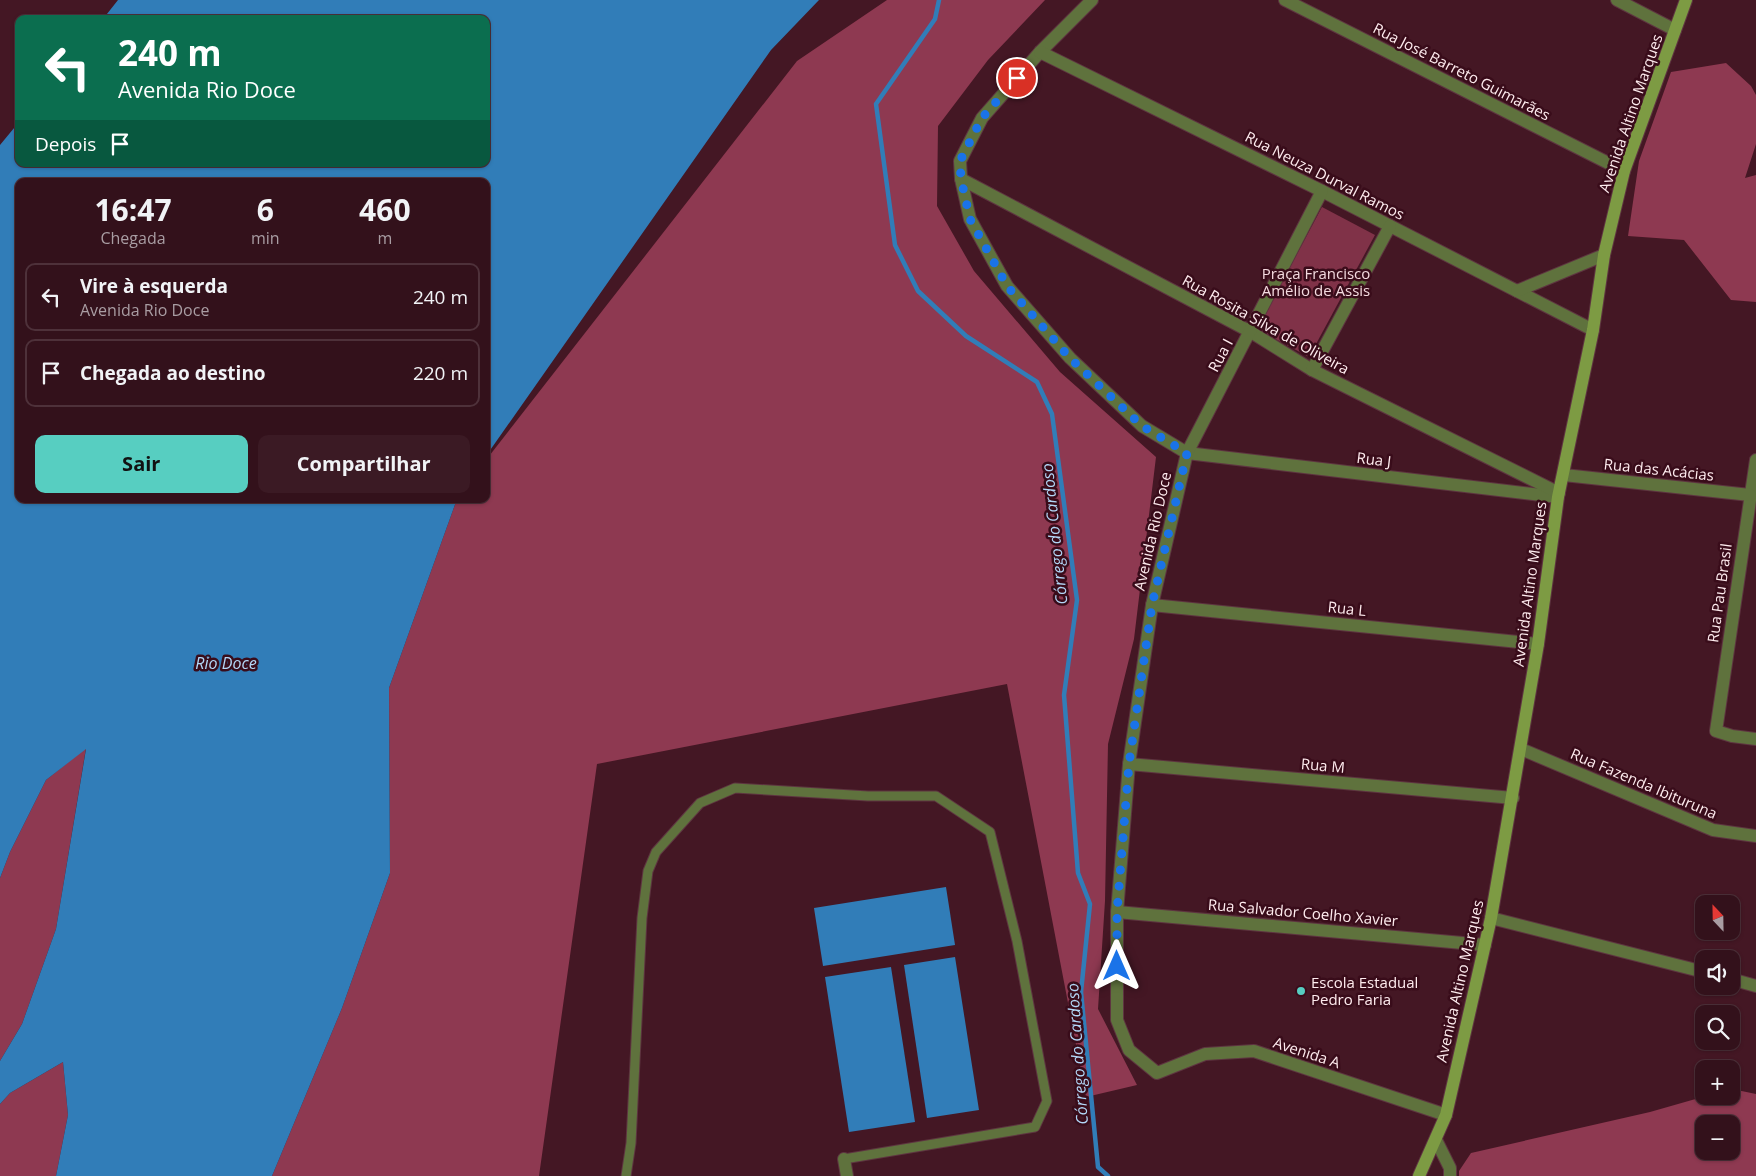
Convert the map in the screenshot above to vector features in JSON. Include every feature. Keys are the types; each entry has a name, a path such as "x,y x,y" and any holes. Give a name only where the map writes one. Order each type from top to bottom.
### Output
{"main road":[{"name":"Avenida Altino Marques","path":"1419,1176 1446,1115 1491,918 1522,749 1558,495 1564,475 1593,330 1604,255 1624,171 1686,0"}],"street":[{"path":"1092,0 1040,52 982,118 960,161 961,179 970,219 1007,286 1070,358 1142,426 1187,453"},
{"name":"Rua José Barreto Guimarães","path":"1285,0 1624,171"},
{"path":"1617,0 1675,30"},
{"name":"Rua Neuza Durval Ramos","path":"1040,52 1322,191 1593,330"},
{"name":"Rua Rosita Silva de Oliveira","path":"961,179 1251,332 1312,370 1558,495"},
{"name":"Rua I","path":"1187,453 1322,191"},
{"path":"1312,370 1390,226"},
{"path":"1516,291 1604,255"},
{"name":"Rua J","path":"1187,453 1558,495"},
{"name":"Avenida Rio Doce","path":"1156,1072 1128,1050 1117,1020 1117,912 1129,764 1152,605 1187,453"},
{"name":"Rua Pau Brasil","path":"1756,460 1716,731 1732,736 1756,739"},
{"name":"Rua das Acácias","path":"1564,475 1750,495"},
{"name":"Rua L","path":"1152,605 1538,644"},
{"name":"Rua Fazenda Ibituruna","path":"1522,749 1713,830 1756,836"},
{"name":"Rua M","path":"1129,764 1514,798"},
{"name":"Rua Salvador Coelho Xavier","path":"1117,912 1485,945"},
{"path":"1491,918 1695,970"},
{"path":"1740,982 1756,986"},
{"name":"Avenida A","path":"1156,1072 1205,1054 1254,1051 1446,1115"},
{"path":"1436,1140 1450,1168 1450,1176"},
{"path":"844,1159 847,1176"}],"lane":[{"path":"626,1176 631,1143 642,918 648,871 656,852 700,803 735,788 868,796 936,796 990,832 1017,941 1047,1101 1036,1127 844,1159"}],"green space":[{"name":"Praça Francisco Amélio de Assis","path":"1322,207 1375,235 1309,357 1257,329"}],"shaded area":[{"path":"887,0 1045,0 988,60 938,126 937,206 974,271 1060,372 1156,457 1134,639 1108,744 1105,901 1098,1009 1137,1085 1086,1097 1007,684 597,764 539,1176 272,1176 342,1008 390,873 389,688 456,503 490,503 490,455 797,61"},
{"path":"1726,63 1751,86 1756,95 1756,144 1745,178 1756,175 1756,302 1731,300 1684,240 1628,236 1639,161 1671,72"},
{"path":"86,748 56,929 22,1024 0,1061 0,878 10,852 46,780"},
{"path":"63,1062 68,1115 56,1176 0,1176 0,1104 10,1093"},
{"path":"1740,1091 1756,1094 1756,1176 1459,1176 1459,1171 1471,1153 1650,1112 1695,1099 1695,1105 1740,1105"}],"water":[{"name":"Rio Doce","path":"118,0 819,0 771,50 490,450 490,178 15,178 15,503 456,503 389,688 390,873 342,1008 272,1176 56,1176 68,1115 63,1062 10,1093 0,1104 0,1061 22,1024 56,929 86,749 46,780 10,852 0,878 0,145 15,127 15,167 490,167 490,15 106,15"},
{"path":"946,887 955,945 823,966 814,908"},
{"path":"955,957 979,1110 927,1118 904,965"},
{"path":"891,967 915,1122 849,1132 825,977"}],"waterway":[{"name":"Córrego do Cardoso","path":"939,0 935,19 876,104 895,245 918,291 966,336 1037,382 1052,414 1077,600 1064,695 1078,873 1090,904 1081,992 1098,1167 1108,1176"}],"place":[{"name":"Escola Estadual Pedro Faria","path":"1301,991"}],"route":[{"path":"1017,78 982,118 960,161 961,179 970,219 1007,286 1070,358 1142,426 1187,453 1152,605 1129,764 1117,912 1117,966"}]}
